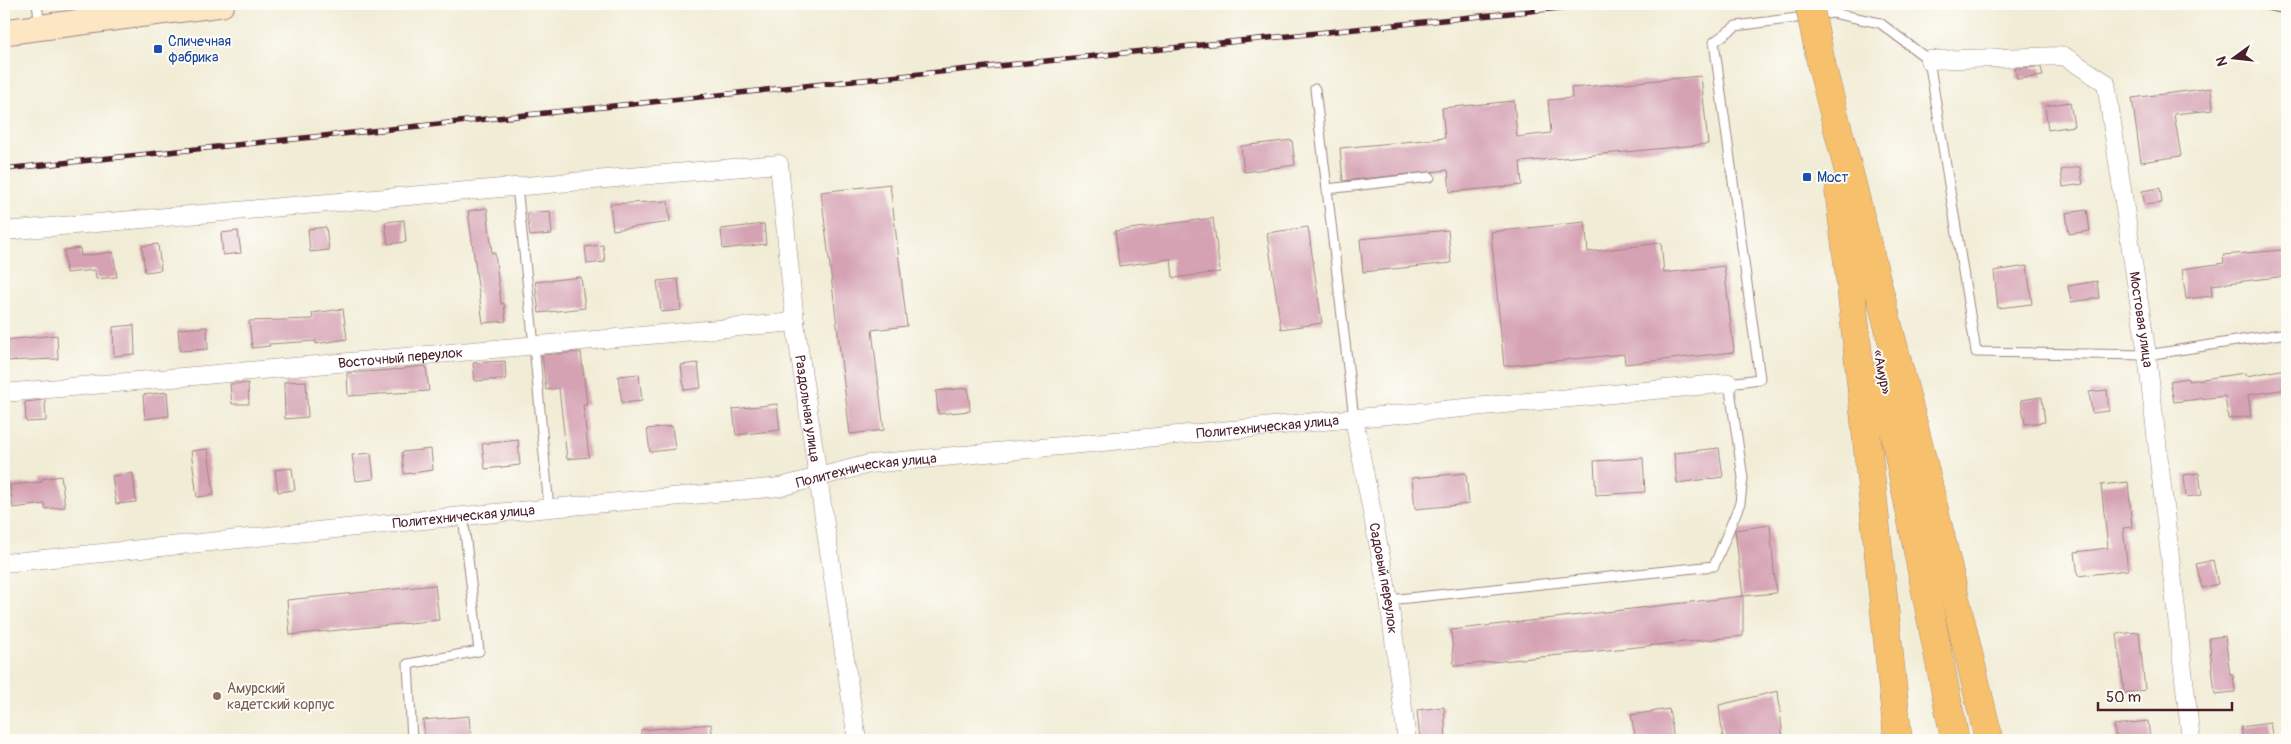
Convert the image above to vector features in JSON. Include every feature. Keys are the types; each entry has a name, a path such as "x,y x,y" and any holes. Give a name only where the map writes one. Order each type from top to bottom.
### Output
{"highway":[{"name":"«Амур»","path":"1809,4 1955,740"},
{"path":"1822,67 1852,297 1898,740"},
{"path":"1822,67 1920,450 1988,740"}],"street":[{"path":"4,32 39,15 222,4"},
{"name":"Мостовая улица","path":"1929,60 2064,56 2106,82 2147,355 2191,740"},
{"name":"Раздольная улица","path":"516,187 779,164 795,322 857,740"},
{"path":"4,231 516,187"},
{"name":"Восточный переулок","path":"4,393 795,322"},
{"name":"Политехническая улица","path":"4,563 463,516 780,487 869,464 1729,383"},
{"name":"Садовый переулок","path":"1354,419 1389,600 1407,740"}],"lane":[{"path":"1389,600 1714,566 1740,504 1743,478 1729,383 1760,379 1714,42 1736,26 1833,13 1880,23 1929,60 1976,352 2147,355 2287,333"},
{"path":"1315,89 1354,419"},
{"path":"1326,189 1430,177"},
{"path":"516,187 534,345 549,509"},
{"path":"412,740 408,664 479,651 463,516"}],"building":[{"path":"2041,67 2043,76 2017,79 2015,68"},
{"path":"1701,76 1708,144 1520,162 1522,185 1450,192 1448,170 1343,181 1340,148 1445,138 1442,108 1514,101 1517,137 1551,133 1548,100 1572,98 1571,88"},
{"path":"2211,88 2213,110 2174,114 2181,156 2141,162 2132,98"},
{"path":"2070,102 2074,126 2048,130 2045,106"},
{"path":"1292,140 1295,165 1244,172 1241,146"},
{"path":"2080,167 2083,184 2063,187 2061,170"},
{"path":"890,184 907,326 872,330 884,430 850,434 821,192"},
{"path":"2160,188 2162,203 2145,205 2142,191"},
{"path":"668,201 670,222 613,230 610,204"},
{"path":"487,208 492,253 495,253 501,304 504,303 506,321 483,323 468,211"},
{"path":"2087,210 2090,231 2069,234 2066,213"},
{"path":"550,211 552,234 530,236 527,213"},
{"path":"1213,218 1220,272 1173,278 1171,259 1119,266 1115,231"},
{"path":"404,220 406,242 388,244 385,222"},
{"path":"1585,222 1588,252 1661,243 1664,273 1724,266 1734,352 1625,364 1624,354 1504,366 1491,232"},
{"path":"764,224 766,244 723,249 721,229"},
{"path":"326,227 329,250 310,252 308,229"},
{"path":"1308,227 1322,323 1281,329 1267,233"},
{"path":"1448,230 1451,263 1363,272 1360,239"},
{"path":"238,231 241,253 223,255 221,233"},
{"path":"158,244 161,270 145,272 142,246"},
{"path":"603,245 605,262 587,264 585,247"},
{"path":"80,248 81,256 113,252 117,277 96,279 95,270 66,273 64,250"},
{"path":"2283,250 2286,276 2211,285 2212,296 2186,299 2182,269 2224,263 2223,255"},
{"path":"2027,266 2032,304 1998,308 1994,271"},
{"path":"581,277 585,308 539,313 535,282"},
{"path":"678,279 681,310 661,312 657,281"},
{"path":"2097,281 2099,298 2071,302 2068,286"},
{"path":"343,309 347,339 316,344 316,341 269,344 270,346 252,348 249,321 313,319 312,313"},
{"path":"134,325 135,354 114,356 113,327"},
{"path":"207,327 208,349 180,351 178,329"},
{"path":"57,335 58,359 4,361 4,340"},
{"path":"581,352 587,405 583,405 589,457 567,459 559,388 546,390 542,355"},
{"path":"505,361 506,379 475,381 473,363"},
{"path":"698,363 701,388 684,390 681,365"},
{"path":"426,366 429,391 348,396 347,373"},
{"path":"2287,369 2287,389 2248,395 2251,416 2228,419 2225,396 2174,402 2170,381 2188,378 2188,381 2245,373 2246,376"},
{"path":"639,374 642,401 622,403 618,376"},
{"path":"306,381 308,417 285,419 284,382"},
{"path":"248,383 249,404 232,404 230,384"},
{"path":"968,388 970,411 938,414 936,391"},
{"path":"2107,390 2109,411 2092,413 2089,392"},
{"path":"167,392 169,416 145,419 143,395"},
{"path":"2042,397 2045,422 2025,424 2021,400"},
{"path":"45,400 46,421 26,422 25,402"},
{"path":"777,404 780,430 736,435 733,409"},
{"path":"672,426 675,449 650,452 647,429"},
{"path":"518,440 520,465 485,469 482,444"},
{"path":"1719,448 1723,477 1677,483 1674,453"},
{"path":"208,449 214,495 197,497 191,451"},
{"path":"431,449 433,470 404,474 402,452"},
{"path":"371,453 374,479 356,481 352,455"},
{"path":"1643,458 1645,492 1596,495 1594,461"},
{"path":"292,468 295,490 278,492 275,470"},
{"path":"133,473 136,502 116,504 112,476"},
{"path":"1466,473 1469,504 1415,509 1412,478"},
{"path":"2199,473 2202,495 2186,497 2184,475"},
{"path":"61,476 65,507 45,509 45,504 13,508 10,485 42,482 42,479"},
{"path":"2128,482 2132,527 2123,528 2128,570 2078,576 2075,552 2108,548 2101,485"},
{"path":"1770,525 1776,593 1743,596 1735,530"},
{"path":"2213,560 2218,584 2202,588 2196,564"},
{"path":"435,585 439,620 290,635 287,600"},
{"path":"1743,596 1743,636 1454,666 1451,630"},
{"path":"2139,632 2145,690 2124,693 2117,634"},
{"path":"2225,636 2230,675 2233,675 2235,692 2215,694 2209,638"},
{"path":"1778,691 1783,740 1723,740 1719,705"},
{"path":"1444,707 1446,740 1420,740 1417,710"},
{"path":"1669,709 1674,739 1636,740 1631,715"},
{"path":"469,716 471,740 425,740 423,720"},
{"path":"2148,721 2150,740 2116,740 2114,725"},
{"path":"2270,723 2273,740 2243,740 2241,727"},
{"path":"711,724 713,740 641,740 641,730"}],"railway":[{"path":"4,169 1597,4"},
{"path":"2250,4 2287,12"}],"place":[{"name":"Спичечная фабрика","path":"158,49"},
{"name":"Мост","path":"1807,177"},
{"name":"Амурский кадетский корпус","path":"217,696"}]}
